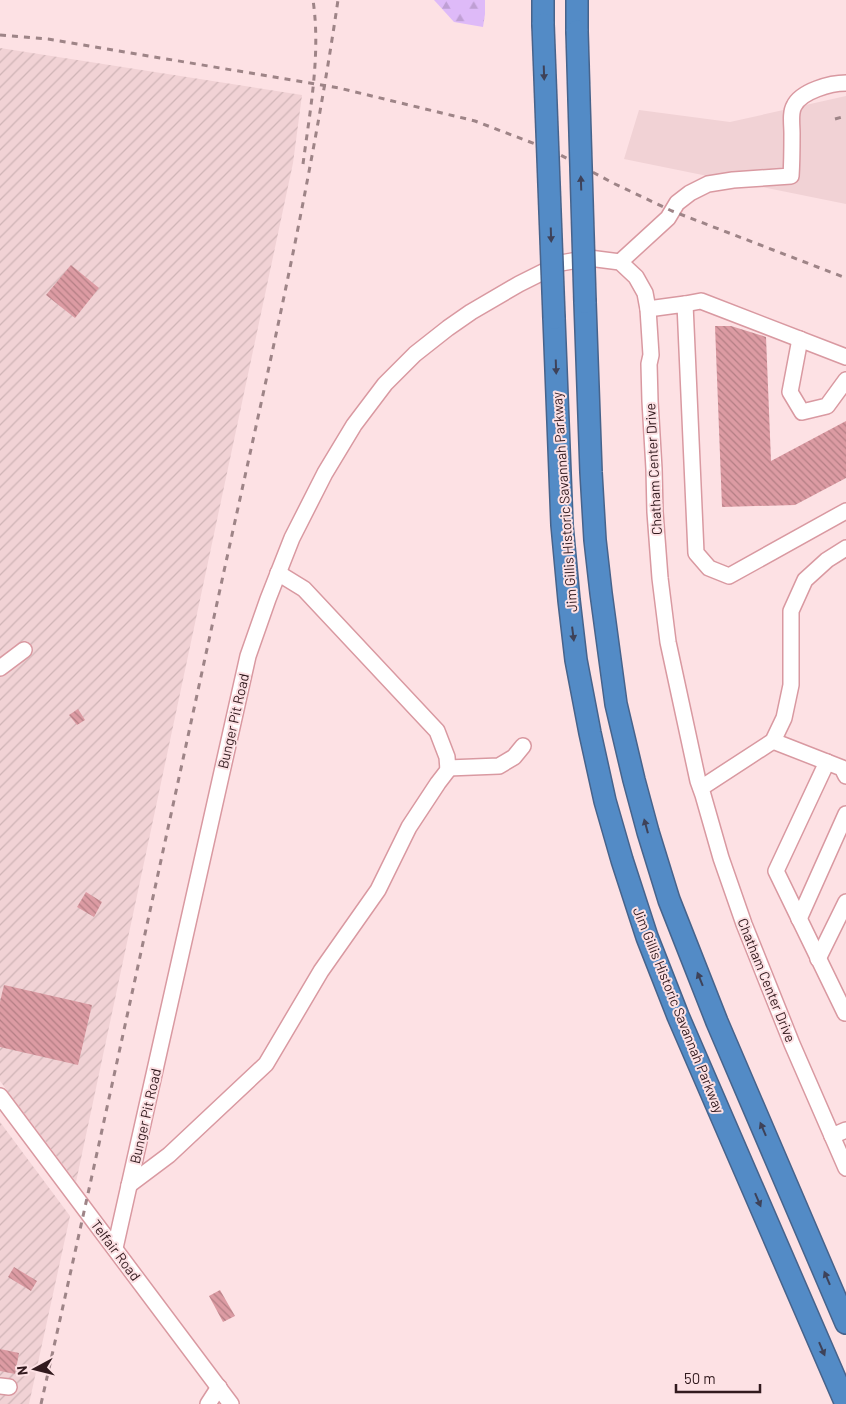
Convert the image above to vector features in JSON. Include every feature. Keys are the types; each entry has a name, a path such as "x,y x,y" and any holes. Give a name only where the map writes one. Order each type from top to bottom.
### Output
{"highway":[{"name":"Jim Gillis Historic Savannah Parkway","path":"543,0 562,525 578,670 590,733 605,800 647,937 671,999 846,1404"},
{"name":"Jim Gillis Historic Savannah Parkway","path":"577,0 585,302 595,540 600,593 616,704 648,832 669,900 717,1022 846,1323"}],"street":[{"path":"620,262 668,218 677,203 690,193 708,184 733,180 791,176 793,106 815,89 836,83 846,83"},
{"name":"Bunger Pit Road","path":"115,1248 248,656 292,538 325,473 354,425 385,384 415,354 448,328 471,312 520,284 561,264 589,258 620,262"},
{"name":"Chatham Center Drive","path":"620,262 636,276 645,293 648,309 655,512 661,588 668,642 698,781 721,858 744,924 796,1053 839,1133 846,1168"},
{"path":"648,309 701,300 846,357"},
{"path":"685,304 696,553 709,568 729,576 846,511"},
{"path":"800,339 790,392 802,412 827,406 846,380"},
{"path":"701,788 773,741 784,718 791,685 791,611 805,580 827,560 846,548"},
{"path":"129,1185 169,1154 266,1064 321,971 378,890 409,827 448,768 447,757 437,731 304,589 278,573"},
{"path":"0,668 24,650"},
{"path":"773,741 842,768 846,776"},
{"path":"448,768 499,766 514,757 524,746"},
{"path":"827,762 776,871 846,1014"},
{"path":"799,919 846,814"},
{"path":"818,959 846,902"},
{"name":"Telfair Road","path":"0,1096 231,1404"},
{"path":"208,1404 219,1387"}],"shaded area":[{"path":"0,48 302,95 293,163 76,1182 0,1081"},
{"path":"846,96 846,204 624,159 639,110 730,122"},
{"path":"0,1122 70,1216 29,1404 0,1404"}],"green space":[{"path":"434,0 485,0 483,27 454,22"}],"building":[{"path":"71,265 99,288 75,318 46,295"},
{"path":"715,326 731,326 766,337 771,461 846,421 846,478 795,505 722,507"},
{"path":"78,709 85,720 77,725 69,715"},
{"path":"86,892 102,902 94,917 77,907"},
{"path":"4,985 92,1005 78,1065 0,1047 0,1002"},
{"path":"14,1267 37,1281 31,1291 8,1277"},
{"path":"220,1290 235,1316 223,1322 209,1296"},
{"path":"0,1349 19,1353 15,1374 0,1371"}],"railway":[{"path":"303,164 315,61 316,41 313,0"},
{"path":"41,1404 284,298 313,149 338,0"},
{"path":"0,35 48,39 339,88 475,121 551,150 615,184 672,211 846,278"},
{"path":"835,119 846,116"}]}
